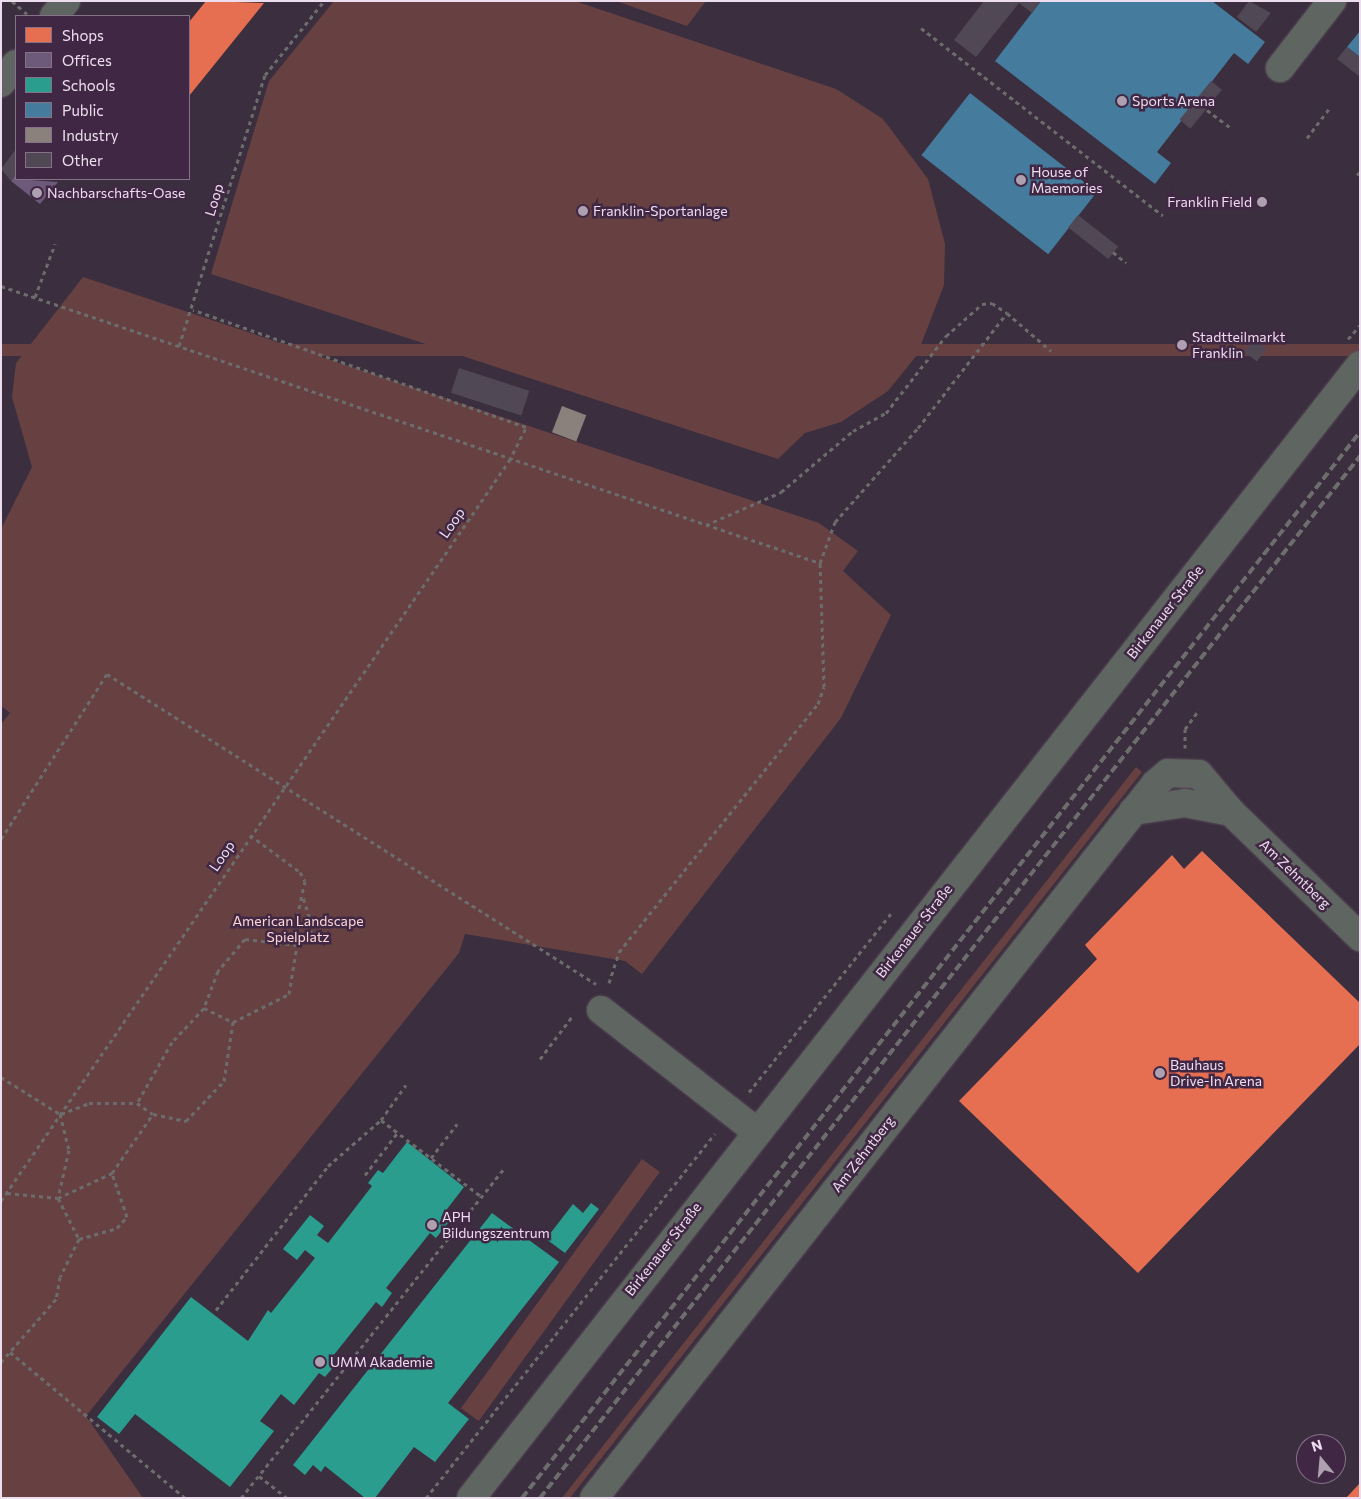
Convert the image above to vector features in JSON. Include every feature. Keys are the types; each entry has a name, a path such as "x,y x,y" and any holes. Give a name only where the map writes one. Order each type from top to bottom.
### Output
{"street":[{"path":"55,15 66,1"},
{"path":"1280,68 1332,1"},
{"path":"1,84 15,65"},
{"name":"Birkenauer Straße","path":"470,1498 756,1131 1360,365"},
{"name":"Am Zehntberg","path":"594,1498 1134,811 1168,773 1185,770 1199,774 1212,785 1231,812 1360,937"},
{"path":"593,999 756,1131"}],"path":[{"path":"12,1 31,15"},
{"name":"Loop","path":"1,1201 284,785 509,461 526,427 192,310 265,75 324,1"},
{"path":"921,28 1163,216"},
{"path":"1307,138 1330,107"},
{"path":"1206,110 1232,129"},
{"path":"35,297 55,244"},
{"path":"1113,252 1126,263"},
{"path":"1,286 509,461 820,563"},
{"path":"706,526 781,492 853,431 886,413 964,316 982,304 992,304 1007,313 1051,351"},
{"path":"179,346 192,310"},
{"path":"612,968 619,952 818,704 824,687 820,563 835,522 918,428 1007,313"},
{"path":"1,839 106,674 596,984"},
{"path":"233,1022 289,994 297,945 296,922 305,881 300,872 250,835"},
{"path":"137,1103 172,1042 204,1008 218,971 246,939 297,945 311,934 312,925 303,897"},
{"path":"540,1059 593,999 596,984"},
{"path":"593,999 596,984"},
{"path":"204,1008 233,1022"},
{"path":"60,1114 89,1103 137,1103 153,1114 186,1121 224,1081 233,1022"},
{"path":"1,1076 60,1114 69,1150 58,1198 79,1239"},
{"path":"216,1310 328,1166 381,1120 406,1085"},
{"path":"6,1193 58,1198 112,1173 153,1114"},
{"path":"381,1120 482,1197"},
{"path":"431,1158 456,1124"},
{"path":"365,1175 398,1132"},
{"path":"241,1498 504,1169"},
{"path":"1,1362 56,1299 60,1277 79,1239 118,1228 127,1217 112,1173"},
{"path":"10,1352 185,1498"},
{"path":"259,1476 287,1498"}],"green space":[{"name":"Franklin-Sportanlage","path":"334,1 575,1 836,89 883,119 928,179 945,244 944,285 917,355 888,391 841,422 805,433 778,459 211,274 269,81"},
{"path":"616,1 706,1 687,26"},
{"name":"American Landscape Spielplatz","path":"83,277 819,523 858,551 843,571 891,615 841,718 642,974 625,961 465,934 459,953 86,1416 143,1498 1,1498 1,724 10,713 1,706 1,529 32,467 12,397 16,363"},
{"path":"1,344 1360,344 1360,356 1,356"},
{"path":"1136,767 1142,772 570,1498 562,1498"},
{"path":"642,1159 660,1172 479,1421 461,1408"}],"building: Shops":[{"path":"206,1 264,3 190,95 190,21"},
{"name":"Bauhaus Drive-In Arena","path":"1202,851 1360,1003 1360,1044 1138,1273 959,1101 1097,959 1085,945 1172,855 1184,869"},
{"path":"1360,1483 1360,1498 1346,1498"}],"building: Offices":[{"name":"Nachbarschafts-Oase","path":"15,175 15,180 58,182 40,204 11,181"}],"building: Schools":[{"path":"407,1142 464,1187 441,1217 448,1223 436,1238 430,1233 386,1288 392,1293 382,1307 376,1302 329,1361 335,1365 325,1377 319,1373 294,1405 281,1394 260,1421 274,1431 230,1487 135,1414 119,1434 97,1417 191,1297 248,1341 268,1310 271,1313 315,1258 305,1250 297,1260 283,1249 310,1215 324,1226 317,1235 328,1243 372,1186 368,1183 378,1170 383,1173"},
{"path":"591,1203 599,1209 565,1253 546,1239 573,1204 583,1213"},
{"path":"492,1213 559,1262 448,1403 469,1419 435,1462 414,1447 375,1498 365,1498 325,1466 321,1472 313,1465 305,1475 293,1465"}],"building: Public":[{"name":"Sports Arena","path":"1041,1 1212,1 1265,42 1248,64 1234,53 1157,152 1171,163 1155,184 995,61"},
{"path":"1360,31 1360,57 1347,47"},
{"path":"970,93 1097,192 1048,254 921,155"}],"building: Industry":[{"path":"562,406 586,415 576,441 552,432"}],"building: Other":[{"path":"984,1 1041,1 1032,13 1019,3 976,57 954,40"},
{"path":"1249,1 1271,13 1256,32 1237,17"},
{"path":"1347,47 1360,57 1360,77 1337,59"},
{"path":"1211,81 1222,90 1190,129 1180,120"},
{"path":"15,150 15,175 11,181 1,169"},
{"path":"1078,215 1118,246 1108,259 1068,228"},
{"path":"1254,339 1267,349 1257,361 1244,352"},
{"path":"459,368 529,391 521,416 451,393"}],"railway":[{"path":"522,1498 1360,432"},
{"path":"540,1498 1360,456"}],"place":[{"name":"Sports Arena","path":"1122,101"},
{"name":"House of Maemories","path":"1021,180"},
{"name":"Nachbarschafts-Oase","path":"37,193"},
{"name":"Franklin Field","path":"1262,202"},
{"name":"Franklin-Sportanlage","path":"583,211"},
{"name":"Stadtteilmarkt Franklin","path":"1182,345"},
{"name":"Bauhaus Drive-In Arena","path":"1160,1073"},
{"name":"APH Bildungszentrum","path":"432,1225"},
{"name":"UMM Akademie","path":"320,1362"}]}
